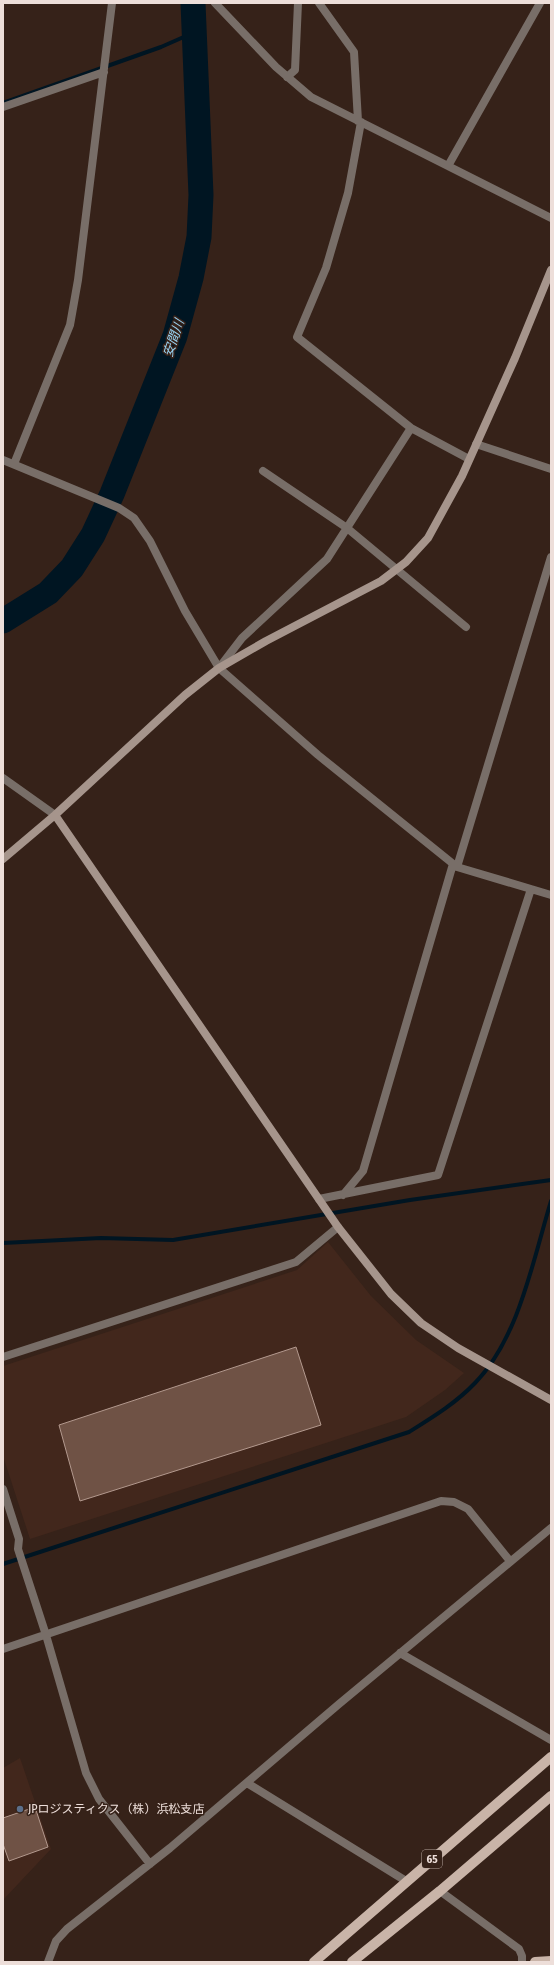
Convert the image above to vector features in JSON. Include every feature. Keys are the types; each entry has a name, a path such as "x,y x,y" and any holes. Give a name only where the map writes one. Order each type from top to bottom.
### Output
{"main road":[{"name":"65","path":"314,1962 551,1757"},
{"name":"65","path":"352,1962 440,1891 551,1796"},
{"path":"534,1962 551,1961"}],"street":[{"path":"14,464 70,325 78,280 112,3"},
{"path":"215,3 287,77 310,97 551,218"},
{"path":"287,77 295,70 298,3"},
{"path":"319,3 354,52 360,121 348,193 326,268 297,337 411,428 469,460"},
{"path":"448,166 540,3"},
{"path":"3,107 104,69"},
{"path":"3,859 55,815 185,695 219,668 266,641 381,581 406,562 428,538 469,460 515,358 551,270"},
{"path":"219,668 242,638 327,559 411,428"},
{"path":"476,444 551,469"},
{"path":"3,460 119,508 134,518 150,541 185,611 219,668 318,755 455,866 551,895"},
{"path":"263,471 347,528 466,627"},
{"path":"343,1194 363,1171 455,866 551,557"},
{"path":"3,778 55,815 336,1224 391,1294 421,1323 480,1361 551,1400"},
{"path":"321,1202 343,1194 438,1174 531,889"},
{"path":"3,1357 296,1262 336,1224"},
{"path":"3,1489 19,1539 18,1549 46,1635 86,1773 99,1799 150,1864"},
{"path":"3,1649 441,1501 454,1502 468,1509 510,1561"},
{"path":"48,1962 56,1941 67,1929 150,1864 551,1528"},
{"path":"400,1653 551,1740"},
{"path":"247,1783 406,1881"},
{"path":"440,1891 518,1949 522,1956 522,1962"}],"shaded area":[{"path":"328,1242 371,1296 416,1340 464,1373 445,1390 406,1417 30,1539 3,1456 3,1366 297,1270"},
{"name":"JPロジスティクス（株）浜松支店","path":"20,1758 51,1849 3,1900 3,1768"}],"building":[{"path":"296,1347 321,1425 80,1501 59,1425"},
{"path":"35,1807 48,1847 9,1861 3,1844 3,1818"}],"waterway":[{"name":"安間川","path":"3,621 48,593 72,568 93,535 112,494 175,336 191,278 199,237 201,195 193,3"},
{"path":"3,103 161,47 195,32"},
{"path":"3,1243 101,1238 173,1240 410,1200 551,1180"},
{"path":"3,1564 409,1432 435,1415 460,1397 475,1383 490,1365 503,1344 523,1297 551,1201"}],"place":[{"name":"JPロジスティクス（株）浜松支店","path":"20,1809"}]}
